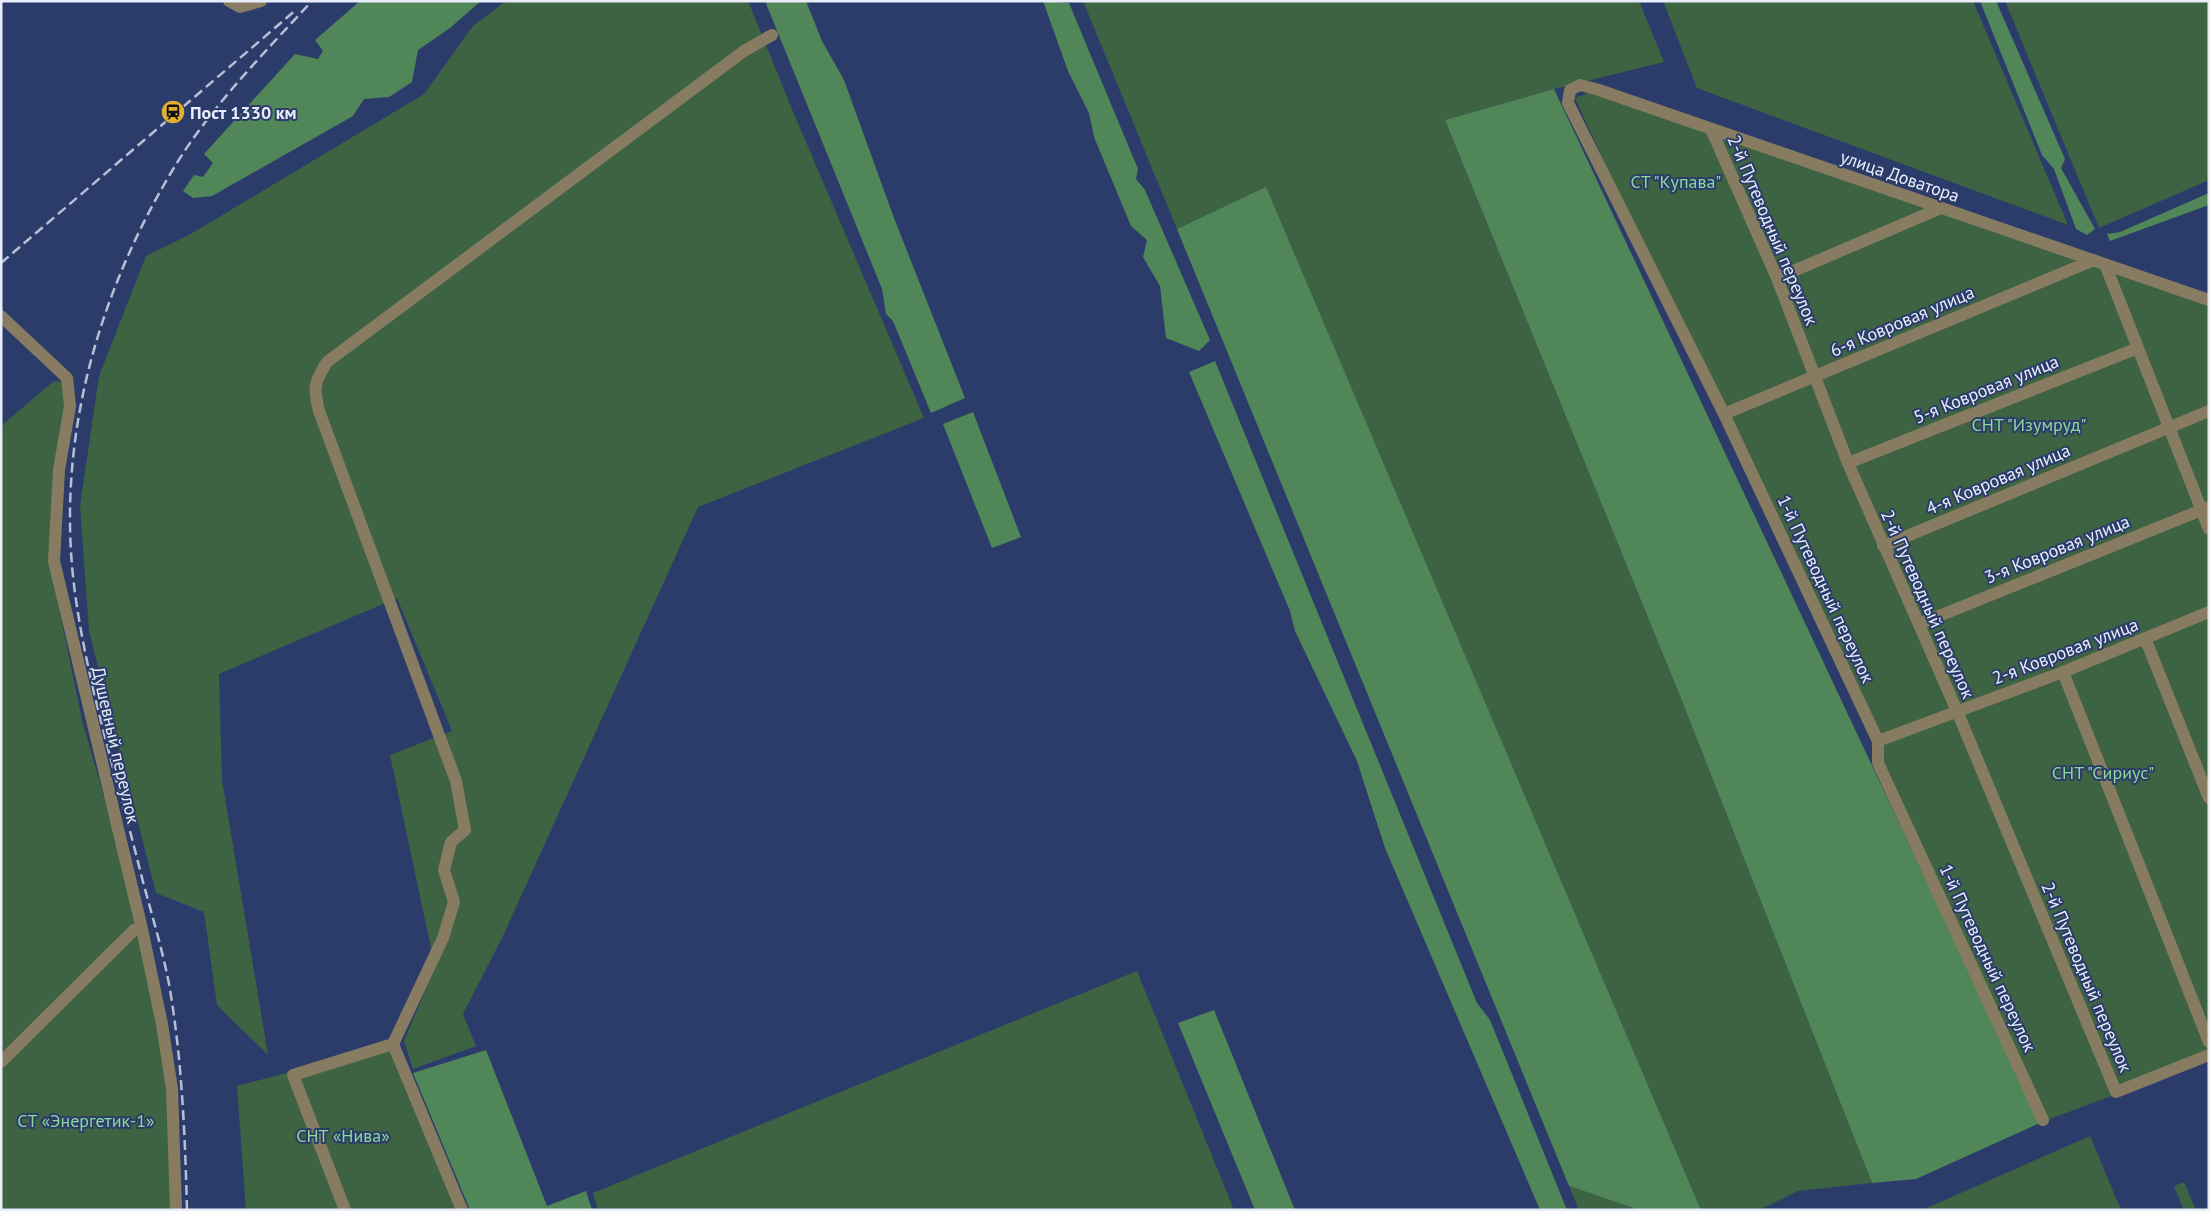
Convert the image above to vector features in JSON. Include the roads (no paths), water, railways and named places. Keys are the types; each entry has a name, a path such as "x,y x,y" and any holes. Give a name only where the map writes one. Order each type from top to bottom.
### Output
{"street":[{"path":"228,1 240,7 261,1"},
{"path":"345,1210 293,1075 393,1044 443,938 454,902 444,870 451,842 465,830 456,781 319,411 314,392 316,380 327,362 744,51 772,35"},
{"name":"улица Доватора","path":"1580,85 2209,300"},
{"name":"1-й Путеводный переулок","path":"1580,85 1570,90 1568,103 1724,414 1878,741 1878,763 2043,1120"},
{"name":"2-й Путеводный переулок","path":"1710,129 1777,278 1848,463 1957,711 2116,1092 2209,1055"},
{"path":"1777,278 1941,208"},
{"path":"2099,262 2138,348 2169,427 2205,508 2209,529"},
{"name":"6-я Ковровая улица","path":"1724,414 2099,262"},
{"name":"Душевный переулок","path":"1,316 67,378 70,406 59,470 54,561 142,929 162,1024 172,1089 176,1210"},
{"name":"5-я Ковровая улица","path":"1848,463 2138,348"},
{"name":"4-я Ковровая улица","path":"1883,546 2209,411"},
{"name":"3-я Ковровая улица","path":"1919,624 2205,508"},
{"name":"2-я Ковровая улица","path":"1878,741 2063,672 2209,612"},
{"path":"2145,638 2209,798"},
{"path":"2063,672 2209,1042"},
{"path":"1,1062 134,930 142,929"},
{"path":"393,1044 462,1210"}],"railway":[{"path":"187,1210 180,1068 169,984 102,726 80,626 70,538 71,482 77,428 88,374 103,321 122,270 145,220 172,171 202,126 219,104 312,1"},
{"path":"1,263 297,9"}],"place":[{"name":"Пост 1330 км","path":"173,112"}],"park label":[{"name":"СТ \"Купава\"","path":"1676,181"},
{"name":"СНТ \"Изумруд\"","path":"2029,424"},
{"name":"СНТ \"Сириус\"","path":"2103,772"},
{"name":"СТ «Энергетик-1»","path":"86,1120"},
{"name":"СНТ «Нива»","path":"343,1135"}]}
